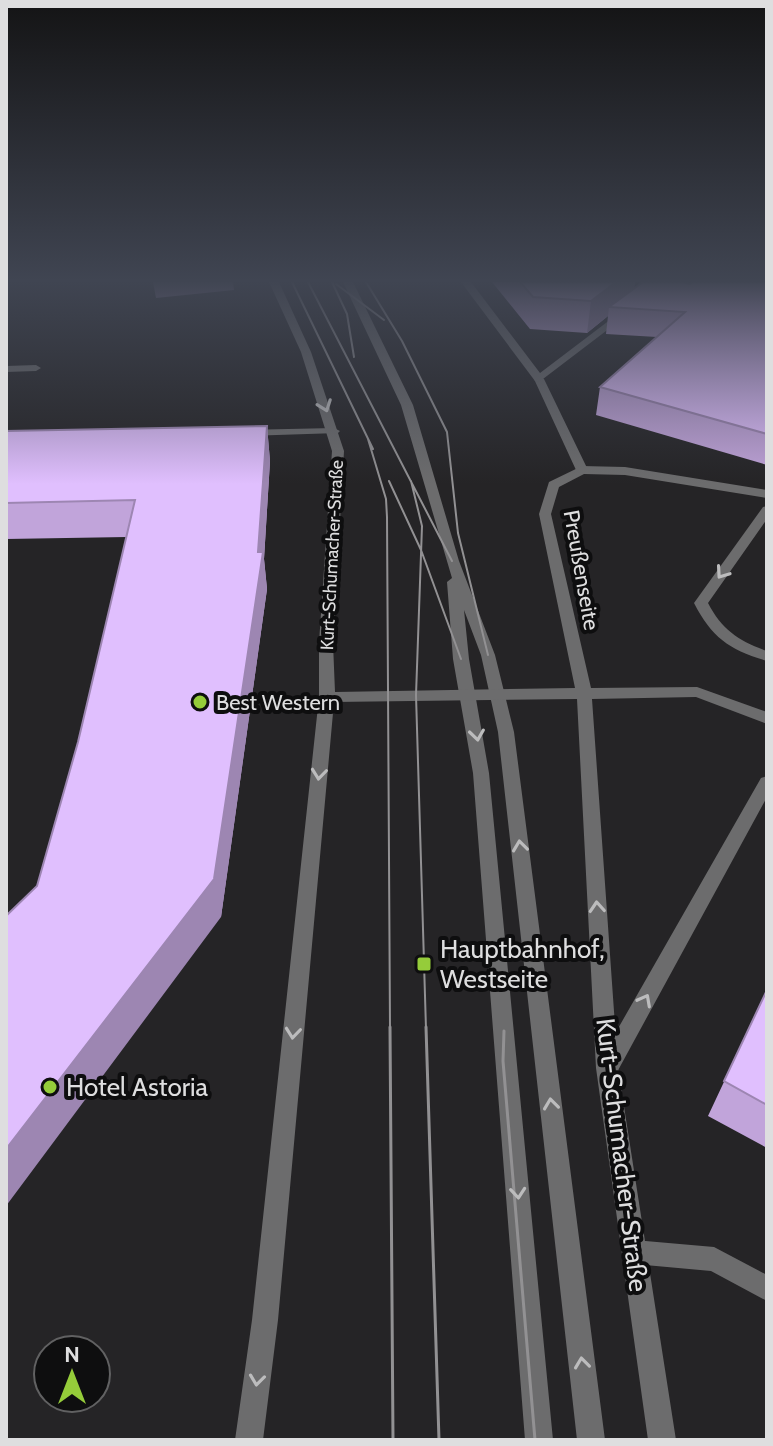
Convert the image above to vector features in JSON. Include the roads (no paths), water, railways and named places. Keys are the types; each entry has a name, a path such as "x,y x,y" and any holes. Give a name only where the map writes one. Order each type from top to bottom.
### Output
{"street":[{"name":"Kurt-Schumacher-Straße","path":"249,1440 265,1320 327,697 326,643 338,451 334,431 305,349"},
{"path":"380,349 407,405 452,561 488,655 497,693 512,773 591,1440"},
{"path":"517,349 539,379 582,470 625,471 767,494"},
{"path":"539,379 577,349"},
{"path":"6,369 36,368"},
{"path":"228,433 334,431"},
{"name":"Preußenseite","path":"582,470 553,485 545,514 584,693"},
{"path":"767,510 701,603 713,627 731,643 767,656"},
{"path":"452,561 461,659 470,693 481,773 539,1440"},
{"path":"327,697 697,692 767,718"},
{"name":"Kurt-Schumacher-Straße","path":"584,693 607,1068 662,1440"},
{"path":"607,1068 767,782"},
{"path":"634,1252 714,1259 767,1289"}],"tram line":[{"path":"325,349 373,449"},
{"path":"343,349 411,482"},
{"path":"353,349 354,357"},
{"path":"406,349 447,432 458,533 488,655"},
{"path":"368,439 386,499 387,517 390,1029"},
{"path":"389,481 421,550"},
{"path":"411,482 452,561"},
{"path":"411,482 422,526 421,550"},
{"path":"421,550 461,659"},
{"path":"421,550 416,695 426,1029"},
{"path":"390,1027 393,1440"},
{"path":"426,1027 439,1440"},
{"path":"504,1031 503,1061 535,1440"}],"place":[{"name":"Best Western","path":"200,702"},
{"name":"Hauptbahnhof, Westseite","path":"424,964"},
{"name":"Hotel Astoria","path":"50,1087"}]}
